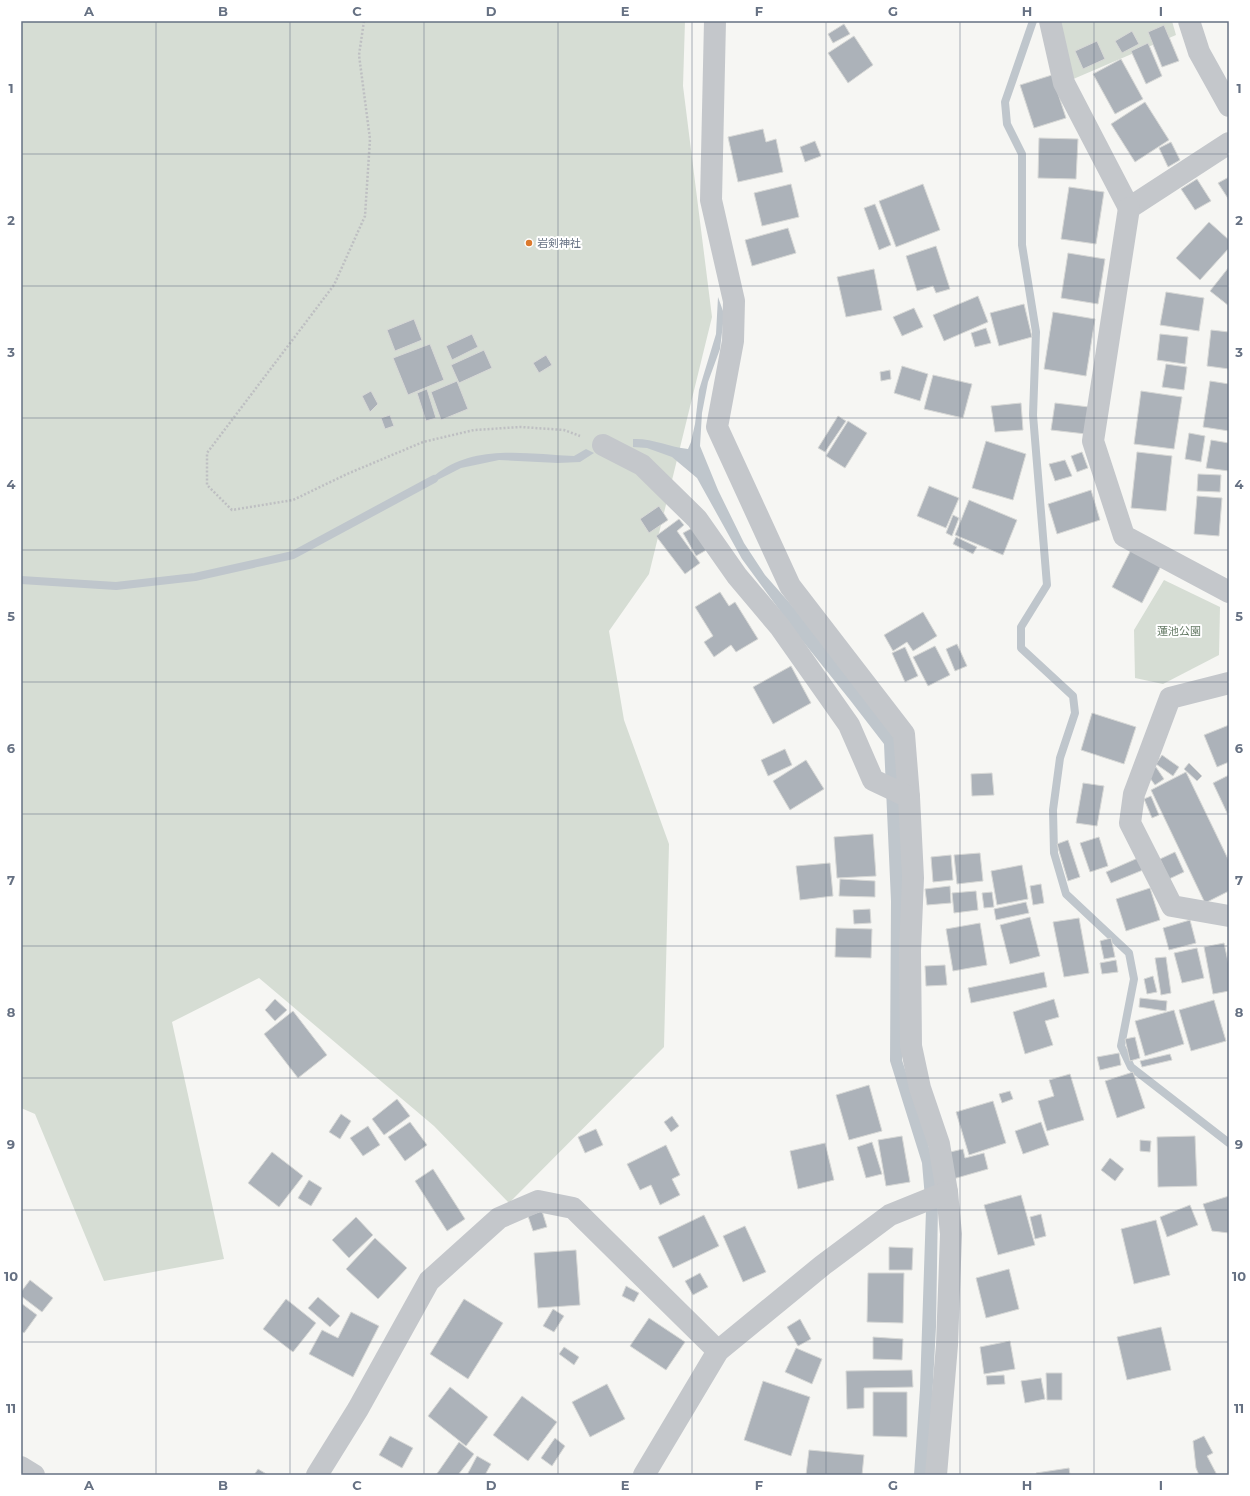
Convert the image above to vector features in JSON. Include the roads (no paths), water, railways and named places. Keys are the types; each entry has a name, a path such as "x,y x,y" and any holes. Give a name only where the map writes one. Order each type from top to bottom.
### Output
{"street":[{"path":"715,21 711,200 734,302 733,341 717,427 790,586 904,734 914,878 910,972 911,1046 920,1088 939,1144 951,1234 946,1346 936,1475"},
{"path":"1050,21 1064,83 1129,208 1093,441 1124,536 1229,592"},
{"path":"1189,21 1199,52 1229,106"},
{"path":"1129,208 1229,143"},
{"path":"604,445 642,465 697,519 737,576 780,627 849,725 873,780 908,797"},
{"path":"1229,683 1170,698 1134,794 1130,823 1172,906 1229,916"},
{"path":"644,1475 718,1351 822,1265 890,1214 946,1193"},
{"path":"317,1475 358,1409 429,1281 499,1218 538,1201 573,1208 718,1351"},
{"path":"21,1467 34,1475"}],"waterway":[{"path":"1033,21 1005,102 1007,124 1022,154 1022,245 1036,332 1033,415 1047,585 1021,627 1021,648 1073,696 1075,713 1060,758 1053,810 1054,853 1066,894 1129,953 1134,979 1121,1046 1131,1067 1229,1143"},
{"path":"21,580 116,586 195,577 293,555 434,479"}],"place":[{"name":"岩剣神社","path":"529,243"}],"park label":[{"name":"蓮池公園","path":"1179,631"}]}
